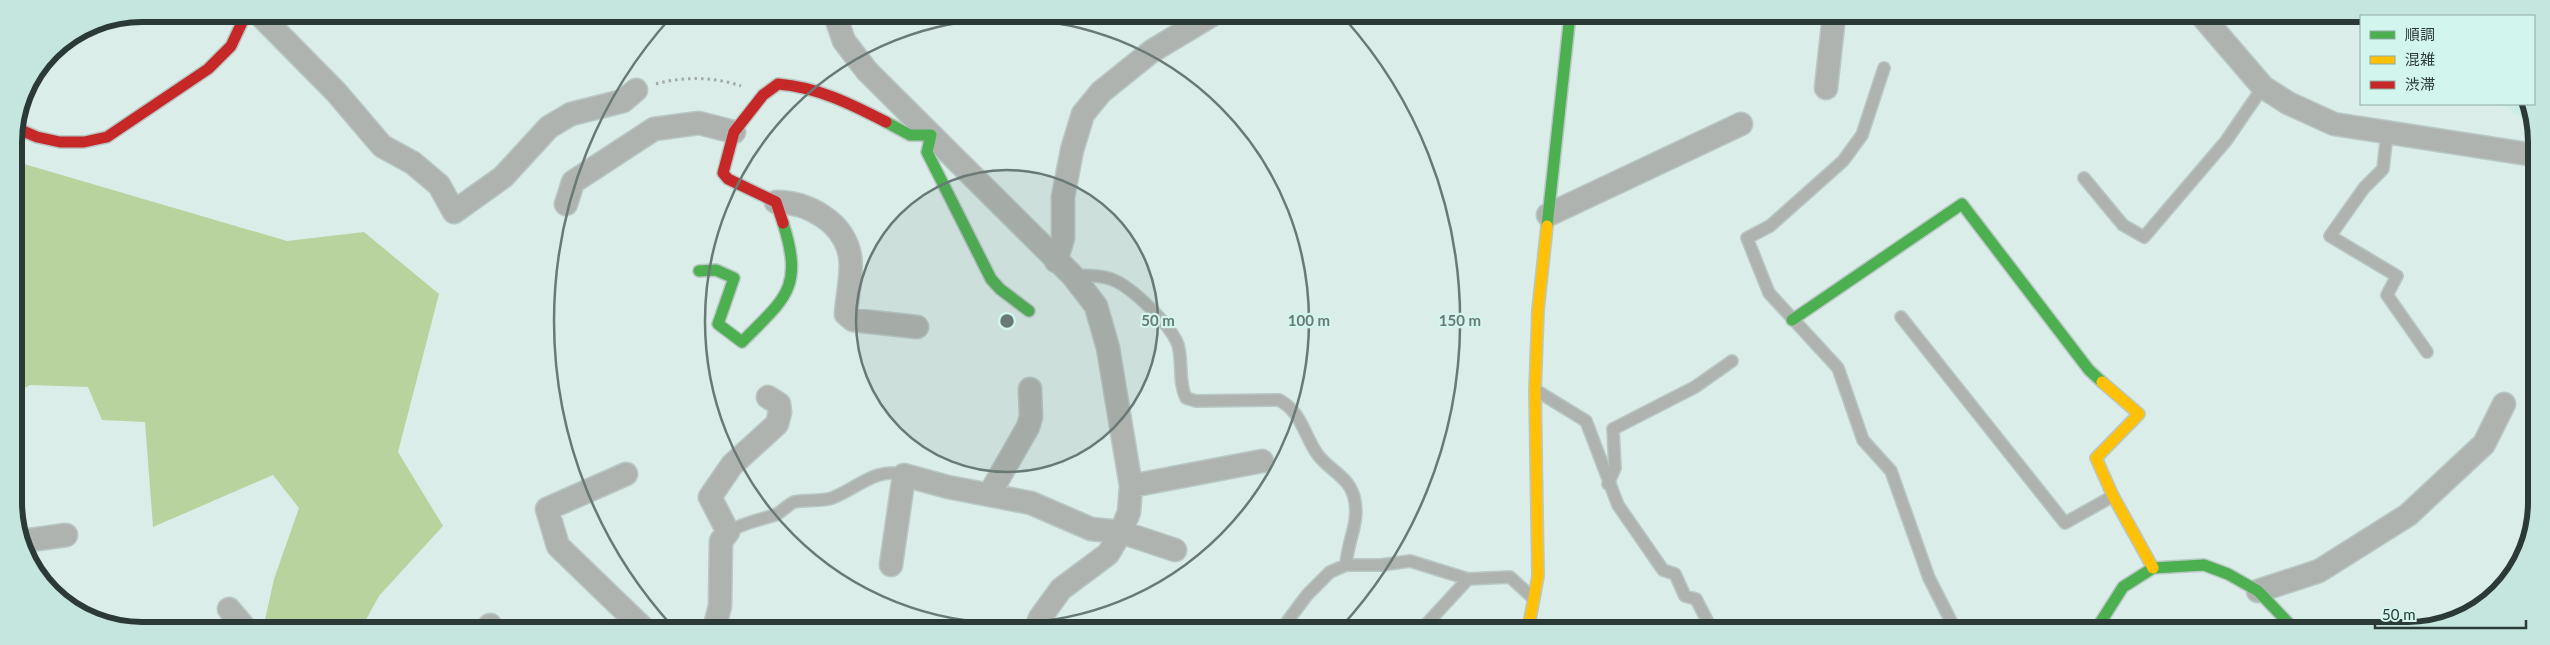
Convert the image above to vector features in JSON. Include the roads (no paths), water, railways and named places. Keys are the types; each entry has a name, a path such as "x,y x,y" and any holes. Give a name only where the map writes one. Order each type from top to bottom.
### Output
{"street":[{"path":"23,133 54,140 92,142 107,137 208,69 231,46 242,22"},
{"path":"267,22 336,92 382,146 413,163 439,185 454,212 504,177 549,126 571,114 623,101 636,90"},
{"path":"838,22 844,41 867,71 977,182 1018,219 1056,261 1073,276 1096,306 1108,348 1131,486 1129,512 1122,532 1108,554 1061,589 1038,622"},
{"path":"1056,261 1063,238 1063,197 1072,150 1083,114 1101,92 1152,51 1200,22"},
{"path":"1530,622 1538,576 1535,390 1538,310 1569,22"},
{"path":"1826,88 1833,22"},
{"path":"2207,22 2263,87 2288,103 2334,124 2387,134 2528,154"},
{"path":"918,328 853,320 846,314 850,257 843,238 825,216 787,202 776,202 728,179 723,173 734,132 763,95 778,84 803,86 855,106 910,135 931,135"},
{"path":"566,204 573,182 654,128 699,123 734,132"},
{"path":"1548,215 1741,124"},
{"path":"931,135 927,152 991,279 1000,289 1029,311"},
{"path":"699,271 716,270 734,278 718,324 742,342 786,296 793,279 793,260 776,202"},
{"path":"1792,320 1962,204 2089,370 2139,414 2096,458 2113,496 2153,568"},
{"path":"989,495 1028,427 1031,417 1030,389"},
{"path":"716,622 720,606 721,541 728,532 710,497 732,466 776,424 780,412 779,404 768,397"},
{"path":"2258,591 2319,571 2408,515 2484,444 2504,404"},
{"path":"1131,486 1262,461"},
{"path":"626,474 547,509 558,546 637,622"},
{"path":"891,565 904,475 948,487 1044,506 1092,529 1122,532 1175,550"},
{"path":"29,540 66,535"},
{"path":"2101,622 2123,587 2153,568 2204,565 2228,574 2258,591 2287,622"},
{"path":"229,609 240,622"}],"lane":[{"path":"1884,68 1862,135 1843,162 1770,226 1746,238 1769,293 1838,368 1863,440 1891,471 1929,578 1952,622"},
{"path":"2084,178 2123,225 2144,237 2226,141 2263,87"},
{"path":"2387,134 2383,169 2364,188 2330,236 2398,276 2387,295 2426,352"},
{"path":"1073,276 1089,274 1112,280 1127,288 1167,326 1178,346 1182,390 1186,398 1196,401 1279,400 1289,406 1300,420 1319,456 1347,480 1355,500 1356,519 1346,555 1346,565"},
{"path":"1901,317 2065,523 2113,496"},
{"path":"1608,484 1615,468 1613,429 1695,387 1732,362"},
{"path":"1535,390 1586,420 1608,484 1618,505 1663,570 1675,574 1685,596 1696,599 1708,622"},
{"path":"728,532 737,526 777,514 795,502 811,502 833,498 859,482 876,476 896,472 904,475"},
{"path":"1287,622 1313,589 1330,572 1346,565 1381,565 1410,561 1468,579 1510,577 1534,599"},
{"path":"1428,622 1468,579"}]}
